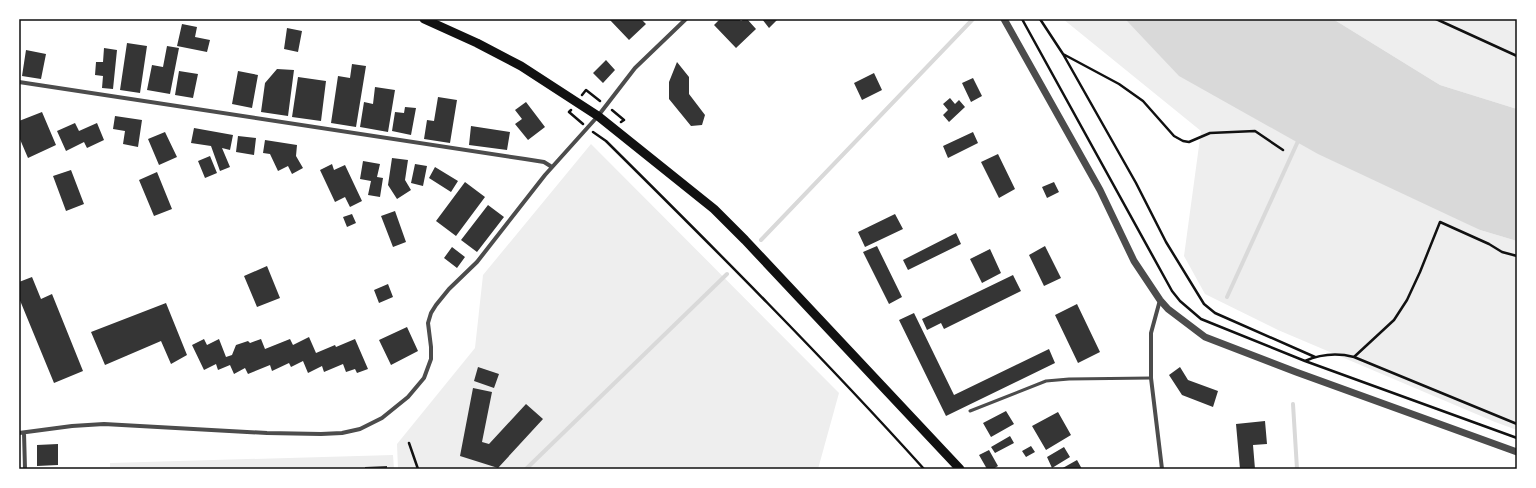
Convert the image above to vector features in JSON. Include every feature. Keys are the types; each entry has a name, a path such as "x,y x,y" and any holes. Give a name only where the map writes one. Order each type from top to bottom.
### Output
{"main road":[{"path":"424,19 521,66 598,116 714,209 793,290 960,469"}],"street":[{"path":"24,469 21,433 72,426 104,424 267,433 321,434 342,433 360,429 382,418 408,397 424,378 431,359 428,323 431,313 436,305 449,289 477,262 552,167 598,116 635,68 686,19"},
{"path":"1004,19 1100,190 1134,261 1160,300 1168,309 1205,337 1517,452"},
{"path":"19,82 544,162 552,167"},
{"path":"1160,300 1151,333 1151,378 1162,469"}],"lane":[{"path":"970,411 1046,381 1069,379 1151,378"}],"path":[{"path":"1022,19 1172,292 1192,312 1201,319 1305,361 1517,438"},
{"path":"1040,19 1063,54 1136,183 1166,242 1204,304 1215,313 1315,357 1342,354 1354,357 1517,424"},
{"path":"1436,19 1517,56"},
{"path":"1063,54 1119,84 1142,102 1174,136 1183,141 1189,142 1210,133 1255,131 1283,150"},
{"path":"587,128 606,141 757,292 878,418 924,469"},
{"path":"1354,357 1394,320 1407,300 1440,222 1490,244 1502,252 1517,256"},
{"path":"409,443 418,469"}],"shaded area":[{"path":"1063,19 1125,19 1180,76 1480,230 1517,241 1517,430 1278,330 1205,294 1184,256 1201,131"},
{"path":"1125,19 1333,19 1440,85 1517,109 1517,241 1480,230 1318,154 1179,76"},
{"path":"1333,19 1517,19 1517,109 1440,85"},
{"path":"591,144 839,393 818,469 398,469 397,444 475,348 483,275"},
{"path":"393,455 394,469 110,469 110,463"}],"building":[{"path":"609,19 641,19 646,24 629,40"},
{"path":"720,19 739,19 741,21 747,19 756,29 736,48 714,25"},
{"path":"762,19 778,19 769,28"},
{"path":"182,24 197,27 195,37 210,40 207,52 177,46"},
{"path":"287,28 302,31 298,52 284,49"},
{"path":"127,43 147,46 140,93 120,90"},
{"path":"167,46 179,48 170,94 147,90 152,65 163,67"},
{"path":"104,48 117,50 113,89 102,88 103,76 95,75 96,62 103,62"},
{"path":"26,50 46,54 41,79 22,76"},
{"path":"606,60 615,70 603,83 593,73"},
{"path":"677,62 689,77 689,94 705,115 702,125 691,126 669,99 669,82"},
{"path":"352,64 366,66 356,127 331,123 338,76 350,78"},
{"path":"277,69 294,70 288,116 261,112 265,83"},
{"path":"179,71 198,74 193,98 175,95"},
{"path":"238,71 258,75 252,108 232,104"},
{"path":"874,73 882,90 862,100 854,83"},
{"path":"298,77 326,81 321,121 292,117"},
{"path":"973,78 982,96 971,102 962,83"},
{"path":"375,87 395,90 388,132 360,127 364,102 373,104"},
{"path":"438,97 457,100 450,143 424,139 427,120 434,121"},
{"path":"950,98 955,104 959,100 965,107 949,122 943,115 948,110 943,104"},
{"path":"526,102 545,127 528,140 515,124 522,119 515,110"},
{"path":"405,107 416,108 411,135 392,131 395,112 404,113"},
{"path":"42,112 56,145 28,158 19,137 19,121"},
{"path":"115,116 142,120 138,147 123,144 125,131 113,129"},
{"path":"75,123 79,131 97,123 104,140 87,148 84,142 66,151 57,131"},
{"path":"471,126 510,132 507,150 469,145"},
{"path":"194,128 233,135 230,150 222,148 230,167 220,171 211,146 191,143"},
{"path":"165,132 177,157 159,165 148,139"},
{"path":"973,132 978,143 948,158 943,146"},
{"path":"238,136 256,138 254,155 236,152"},
{"path":"265,140 297,145 296,156 303,168 292,174 288,166 278,171 270,154 263,153"},
{"path":"998,154 1015,189 999,198 981,162"},
{"path":"210,156 217,173 205,178 198,161"},
{"path":"392,158 408,160 405,180 411,190 397,199 388,185"},
{"path":"363,161 380,164 377,177 383,178 380,197 368,195 371,181 360,179"},
{"path":"332,164 334,170 345,165 362,201 350,207 345,197 335,202 320,170"},
{"path":"415,164 427,166 423,186 411,183"},
{"path":"435,167 458,181 451,192 429,178"},
{"path":"71,170 84,204 66,211 53,176"},
{"path":"157,172 172,209 154,216 139,180"},
{"path":"465,182 485,197 456,236 436,221"},
{"path":"1054,182 1059,192 1047,198 1042,187"},
{"path":"488,205 504,217 477,252 461,240"},
{"path":"395,211 406,242 393,247 381,216"},
{"path":"352,214 356,223 347,227 343,217"},
{"path":"895,214 903,229 865,247 858,232"},
{"path":"956,233 961,244 908,270 903,260"},
{"path":"877,246 902,297 889,304 863,252"},
{"path":"1045,246 1061,278 1044,286 1029,255"},
{"path":"452,247 465,257 457,268 444,258"},
{"path":"990,249 1001,273 982,283 970,259"},
{"path":"267,266 280,298 257,307 244,276"},
{"path":"1013,275 1021,291 944,329 941,323 927,330 922,319"},
{"path":"32,277 41,299 52,294 83,371 54,383 19,298 19,282"},
{"path":"388,284 393,297 379,303 374,290"},
{"path":"166,303 187,355 171,364 161,341 105,365 91,332"},
{"path":"1077,304 1100,352 1078,363 1055,315"},
{"path":"914,313 954,395 1049,349 1055,363 946,416 899,320"},
{"path":"407,327 418,351 391,365 379,340"},
{"path":"309,337 316,353 355,339 368,369 357,373 355,369 346,372 343,364 324,372 322,366 308,373 303,361 291,367 289,363 272,371 270,365 248,374 245,368 234,374 230,365 218,370 216,364 204,370 192,345 204,339 207,345 219,339 226,357 232,355 236,345 248,341 250,343 261,339 265,349 290,339 293,345"},
{"path":"478,367 499,374 494,388 474,381"},
{"path":"1180,367 1188,380 1218,391 1213,407 1182,395 1169,375"},
{"path":"473,388 492,392 482,442 489,444 526,404 543,419 498,468 460,456"},
{"path":"1006,411 1014,424 991,437 983,423"},
{"path":"1058,412 1071,435 1046,450 1032,426"},
{"path":"1265,421 1267,444 1253,445 1255,469 1240,469 1236,424"},
{"path":"1010,436 1014,443 995,453 991,447"},
{"path":"58,444 58,465 37,466 37,445"},
{"path":"1031,446 1035,452 1026,457 1022,451"},
{"path":"1064,447 1070,457 1052,468 1047,457"},
{"path":"989,450 998,466 993,469 987,469 979,455"},
{"path":"1077,460 1082,469 1061,469"},
{"path":"387,466 387,469 365,469 365,467"}],"waterway":[{"path":"761,240 973,19"},
{"path":"1227,297 1299,139"},
{"path":"526,469 727,274"},
{"path":"1293,404 1297,469"}]}
